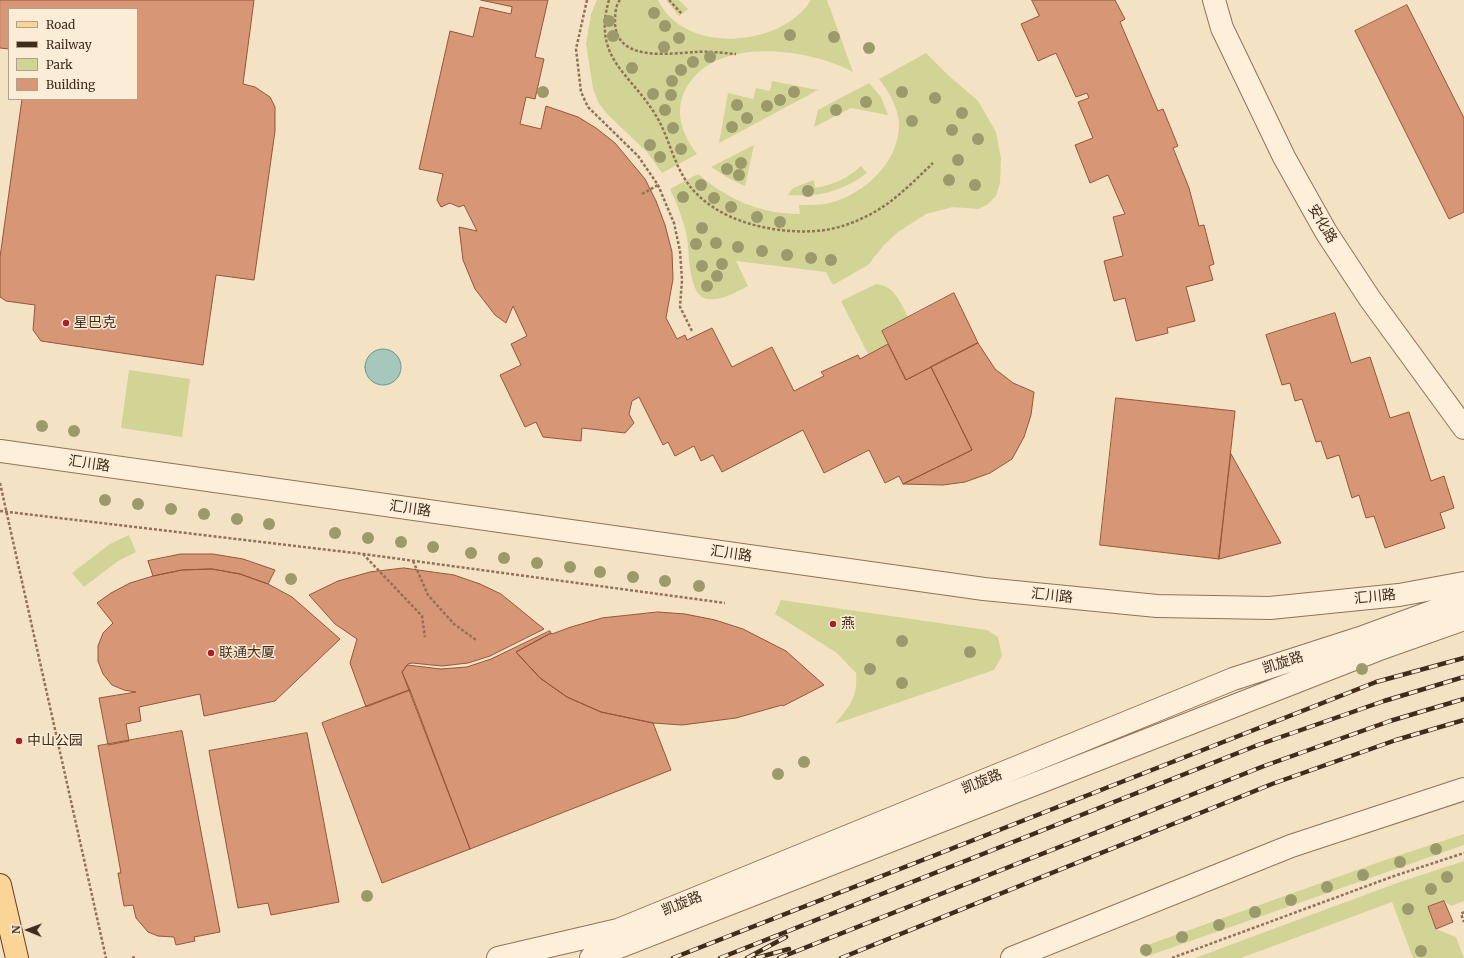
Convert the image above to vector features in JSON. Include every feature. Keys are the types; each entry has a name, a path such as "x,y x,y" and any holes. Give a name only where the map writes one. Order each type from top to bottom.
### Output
{"main road":[{"path":"0,885 17,958"}],"street":[{"name":"安化路","path":"1214,0 1222,28 1284,157 1326,232 1370,299 1464,428"},
{"name":"汇川路","path":"0,451 984,589 1157,606 1270,608 1399,595 1464,582"},
{"name":"凯旋路","path":"498,958 618,930 1233,679 1360,638 1464,600"},
{"path":"591,958 1377,650 1464,619"},
{"path":"1012,958 1291,846 1464,788"}],"path":[{"path":"587,0 576,49 581,92 588,107 638,156 658,185 674,223 680,251 682,280 680,308 692,332"},
{"path":"609,0 604,17 605,32 608,48 620,71 655,113 681,172 689,186 701,198 726,214 750,224 786,231 816,232 842,227 869,216 900,194 933,163"},
{"path":"620,0 615,16 616,27 620,38 630,47 642,52 656,54 714,52 736,54"},
{"path":"669,0 682,14"},
{"path":"642,194 658,185"},
{"path":"0,483 106,958"},
{"path":"0,510 362,554 725,603"},
{"path":"362,554 422,616 425,637"},
{"path":"413,561 428,595 454,624 476,640"},
{"path":"1172,958 1394,876 1464,852"},
{"path":"1464,912 1461,914 1464,922"}],"green space":[{"path":"597,0 658,0 671,18 689,30 710,37 733,39 756,36 778,28 797,16 811,0 827,0 853,72 834,63 811,56 786,52 760,51 735,54 713,62 695,75 683,95 681,103 680,118 682,126 688,141 697,154 662,173 647,152 607,114 598,102 593,88 586,44 591,14"},
{"path":"666,0 679,0 688,9 679,16"},
{"path":"926,53 948,75 978,101 996,132 1001,159 1000,183 996,196 987,205 978,209 953,207 926,214 898,232 884,245 868,265 833,285 826,272 736,261 748,286 729,296 718,299 708,299 701,296 696,290 693,281 686,232 670,189 698,174 732,198 758,208 800,214 799,205 818,205 843,199 867,184 877,175 893,152 897,140 899,119 890,95 879,79"},
{"path":"772,81 818,90 719,143 728,93 753,99 756,88 770,91"},
{"path":"869,83 881,97 888,115 851,108 814,127 818,110"},
{"path":"754,145 745,186 730,179 711,167"},
{"path":"861,166 867,173 839,189 820,194 788,195 793,188 814,180 815,188 834,183 851,174"},
{"path":"876,284 883,285 892,291 899,300 908,317 882,331 888,344 868,354 841,301"},
{"path":"129,370 190,379 182,437 121,428"},
{"path":"129,535 136,552 118,561 84,587 72,573 110,544"},
{"path":"781,600 987,630 998,637 1002,656 994,670 835,724 852,701 856,689 856,673 837,653 775,614"},
{"path":"1464,834 1464,845 1145,957 1142,947 1388,859"},
{"path":"1464,861 1464,901 1451,906 1444,901 1428,908 1436,929 1456,937 1464,958 1413,958 1392,902 1241,958 1195,958 1397,883"}],"water":[{"path":"387,349 396,354 400,360 400,374 396,380 387,385 379,385 370,380 366,374 365,363 370,354 376,350"}],"building":[{"path":"0,0 254,0 243,84 255,87 270,97 275,107 275,131 254,280 216,275 203,365 41,341 33,330 35,305 6,301 0,297 0,257 22,100 138,100 138,8 8,8 8,49 0,48"},
{"path":"481,0 548,0 535,57 544,59 535,99 526,97 520,124 541,129 546,106 578,117 596,128 615,143 645,179 656,201 665,225 672,252 673,279 666,318 677,339 685,335 687,340 712,328 732,367 772,347 794,391 824,376 821,372 858,355 860,359 888,344 906,380 931,367 972,450 903,484 899,476 885,483 869,450 824,473 803,430 722,472 713,455 701,461 694,446 675,456 668,442 663,445 639,397 632,401 629,414 634,423 625,433 582,428 581,441 543,437 536,422 525,427 500,375 521,365 511,344 527,336 513,306 506,323 495,315 475,289 463,260 459,227 477,231 464,205 459,207 450,203 441,207 437,200 443,174 419,169 450,31 473,37 480,7 511,14 512,7"},
{"path":"1032,0 1115,0 1125,19 1120,22 1158,111 1163,109 1178,146 1173,148 1189,188 1199,226 1204,225 1214,264 1209,266 1213,280 1186,287 1195,321 1167,328 1168,333 1136,341 1125,298 1114,301 1104,261 1123,256 1113,217 1125,214 1108,175 1090,183 1075,145 1093,138 1078,102 1089,98 1087,93 1076,97 1056,53 1038,61 1021,24 1039,16"},
{"path":"1407,5 1464,118 1464,212 1449,219 1355,31"},
{"path":"954,293 978,343 906,380 882,331"},
{"path":"1335,313 1351,363 1370,357 1390,418 1409,412 1431,481 1444,476 1454,508 1440,513 1445,528 1385,548 1374,516 1366,518 1359,495 1352,498 1339,455 1327,459 1321,441 1316,442 1302,399 1295,401 1290,383 1282,385 1266,335"},
{"path":"978,343 995,369 1013,383 1034,392 1031,415 1024,437 1012,459 990,473 965,482 943,485 903,484 972,450 931,367"},
{"path":"1116,398 1235,411 1219,559 1100,545"},
{"path":"1231,454 1281,543 1219,559"},
{"path":"181,554 213,554 243,559 275,570 268,584 240,574 212,569 182,570 153,576 148,561"},
{"path":"404,568 454,575 480,584 501,594 544,629 490,656 468,663 442,666 412,663 408,664 402,672 410,690 366,707 350,663 357,639 335,624 309,595 338,581 370,572"},
{"name":"联通大厦","path":"212,569 240,574 268,584 292,597 340,639 275,701 204,716 200,694 139,707 141,721 126,724 129,741 108,745 99,698 136,692 124,690 112,685 103,674 98,661 98,646 103,633 113,623 97,603 111,593 130,583 153,576 182,570"},
{"path":"658,612 685,614 715,620 743,629 786,651 824,685 783,706 782,705 736,718 682,725 653,723 601,712 567,697 540,678 516,652 551,633 552,634 602,618"},
{"path":"550,631 551,633 516,652 540,678 567,697 601,712 653,723 671,770 470,849 402,672 407,665 441,669 467,667 491,659"},
{"path":"410,690 470,849 382,883 322,723"},
{"path":"182,731 220,932 194,937 195,941 176,945 174,937 158,936 148,932 136,918 133,905 124,906 118,873 121,873 98,746"},
{"path":"307,733 339,902 271,915 268,903 238,908 209,751"},
{"path":"1444,901 1453,922 1436,929 1428,907"}],"railway":[{"path":"673,958 1376,682 1464,658"},
{"path":"720,958 1258,745 1384,701 1464,677"},
{"path":"779,958 1264,766 1390,721 1464,699"},
{"path":"841,958 1272,784 1396,740 1464,720"},
{"path":"747,958 786,937"},
{"path":"756,958 789,949"}],"place":[{"name":"星巴克","path":"66,323"},
{"name":"燕","path":"833,624"},
{"name":"联通大厦","path":"211,653"},
{"name":"中山公园","path":"19,741"}]}
